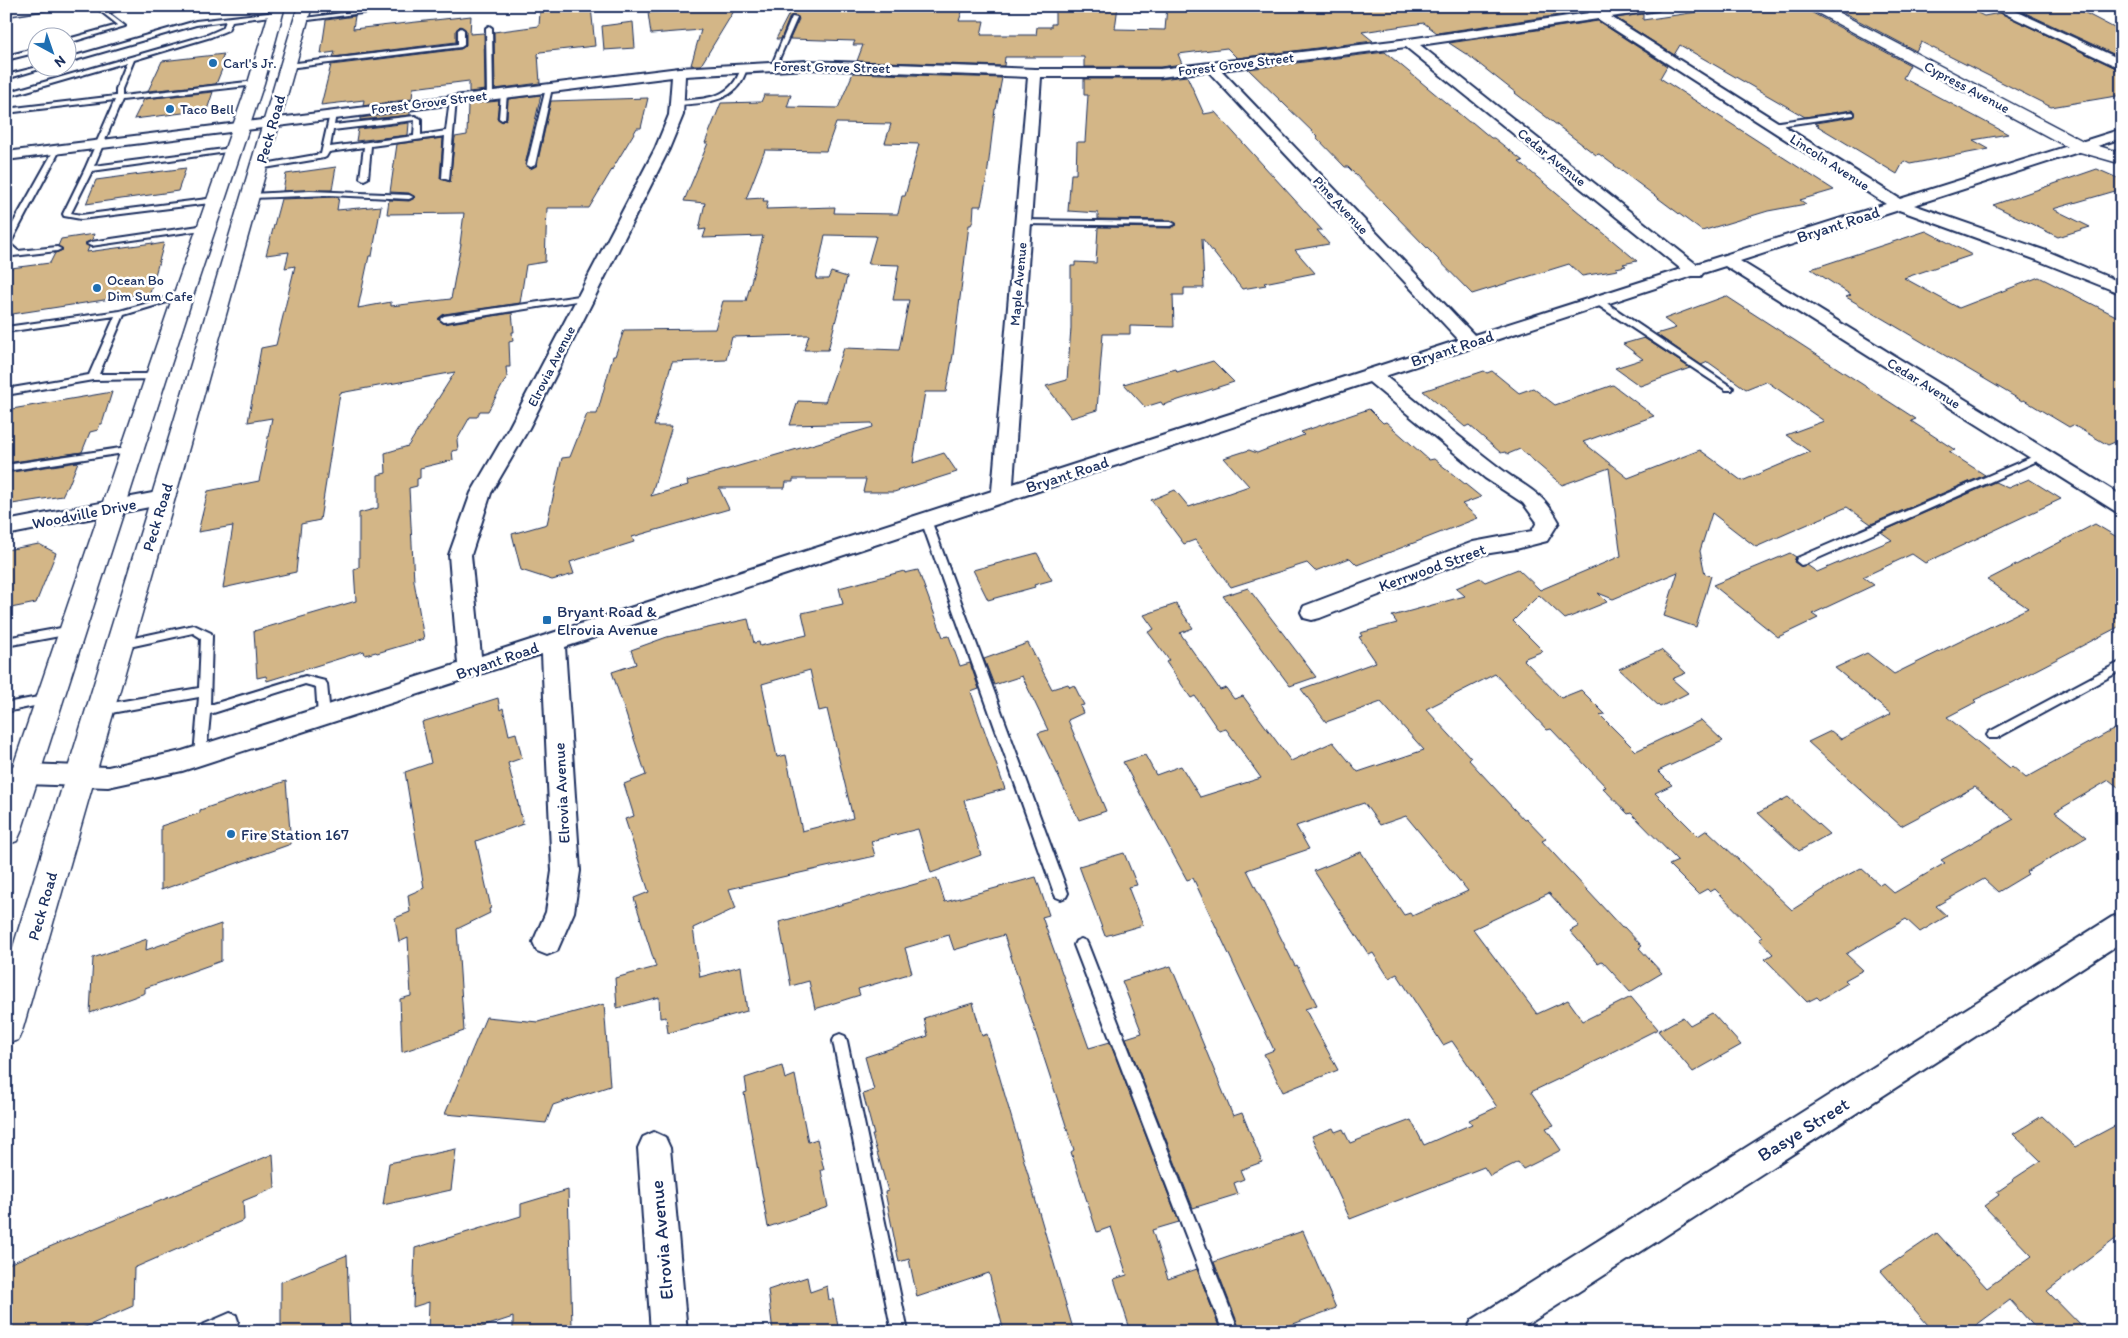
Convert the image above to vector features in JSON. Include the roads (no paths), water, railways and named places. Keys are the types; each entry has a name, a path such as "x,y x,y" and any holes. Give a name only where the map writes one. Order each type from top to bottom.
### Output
{"main road":[{"path":"6,11 15,6"},
{"path":"6,11 46,6"},
{"name":"Cypress Avenue","path":"1815,6 2079,146 2122,159"},
{"path":"277,10 303,12"},
{"name":"Peck Road","path":"6,832 16,776 51,698 215,200 256,83 277,10"},
{"name":"Peck Road","path":"6,1028 79,776 163,498 303,12"},
{"path":"183,296 224,289"}],"street":[{"name":"Forest Grove Street","path":"6,156 678,72 807,65 1035,73 1160,73 1409,43 1593,10 1658,6"},
{"path":"1995,6 2122,65"},
{"name":"Lincoln Avenue","path":"1593,10 1897,204 2043,256 2122,289"},
{"name":"Cedar Avenue","path":"1409,43 1695,272"},
{"name":"Pine Avenue","path":"1212,68 1471,342"},
{"name":"Elrovia Avenue","path":"470,669 460,555 481,493 520,428 662,149 676,115 678,72"},
{"name":"Maple Avenue","path":"1002,495 1035,73"},
{"name":"Bryant Road","path":"16,776 108,777 200,755 470,669 1471,342 1695,272 1897,204 2122,134"},
{"name":"Cedar Avenue","path":"1727,260 2122,506"},
{"name":"Kerrwood Street","path":"1312,612 1480,547 1516,542 1539,536 1548,522 1543,509 1524,492 1494,475 1372,374"},
{"name":"Woodville Drive","path":"6,528 163,498"},
{"name":"Elrovia Avenue","path":"547,942 560,912 566,871 553,641"},
{"name":"Basye Street","path":"1484,1332 2122,926"},
{"name":"Elrovia Avenue","path":"654,1148 669,1332"}],"lane":[{"path":"78,38 122,26 98,6"},
{"path":"104,12 125,6"},
{"path":"303,12 376,10 376,6"},
{"path":"78,57 196,23 229,20 277,10"},
{"path":"774,66 794,18"},
{"path":"6,95 220,32 226,29 229,20"},
{"path":"489,28 488,65 490,95"},
{"path":"288,66 461,45 461,30"},
{"path":"6,58 28,52"},
{"path":"132,58 119,89 119,98 89,169 67,214 81,217 215,200"},
{"path":"677,103 708,101 729,93 743,76 744,67"},
{"path":"6,77 28,71"},
{"path":"6,111 256,83"},
{"path":"531,165 549,88"},
{"path":"502,118 504,93"},
{"path":"446,178 453,99"},
{"path":"259,167 324,156 333,114"},
{"path":"1772,125 1852,114"},
{"path":"330,128 415,118 419,122 417,138"},
{"path":"326,150 449,133"},
{"path":"364,178 368,144"},
{"path":"57,150 7,241 16,254 57,249"},
{"path":"89,169 232,150"},
{"path":"251,196 312,192 358,192 409,197"},
{"path":"1023,222 1170,224"},
{"path":"90,244 206,227"},
{"path":"6,330 121,313 183,296"},
{"path":"444,319 586,297"},
{"path":"1599,302 1729,388"},
{"path":"93,377 121,313"},
{"path":"6,392 93,377 158,377"},
{"path":"6,468 134,449"},
{"path":"1801,561 2041,456"},
{"path":"926,520 1061,893"},
{"path":"6,642 74,629"},
{"path":"118,645 194,629 208,636 200,755"},
{"path":"1993,735 2122,665"},
{"path":"204,711 305,680 321,684 324,716"},
{"path":"99,710 204,692"},
{"path":"6,708 51,698"},
{"path":"1081,945 1231,1332"},
{"path":"840,1041 900,1332"},
{"path":"206,1332 230,1321"}],"place":[{"name":"Carl's Jr.","path":"213,63"},
{"name":"Taco Bell","path":"170,109"},
{"name":"Ocean Bo Dim Sum Cafe","path":"97,288"},
{"name":"Bryant Road & Elrovia Avenue","path":"547,620"},
{"name":"Fire Station 167","path":"231,834"}]}
